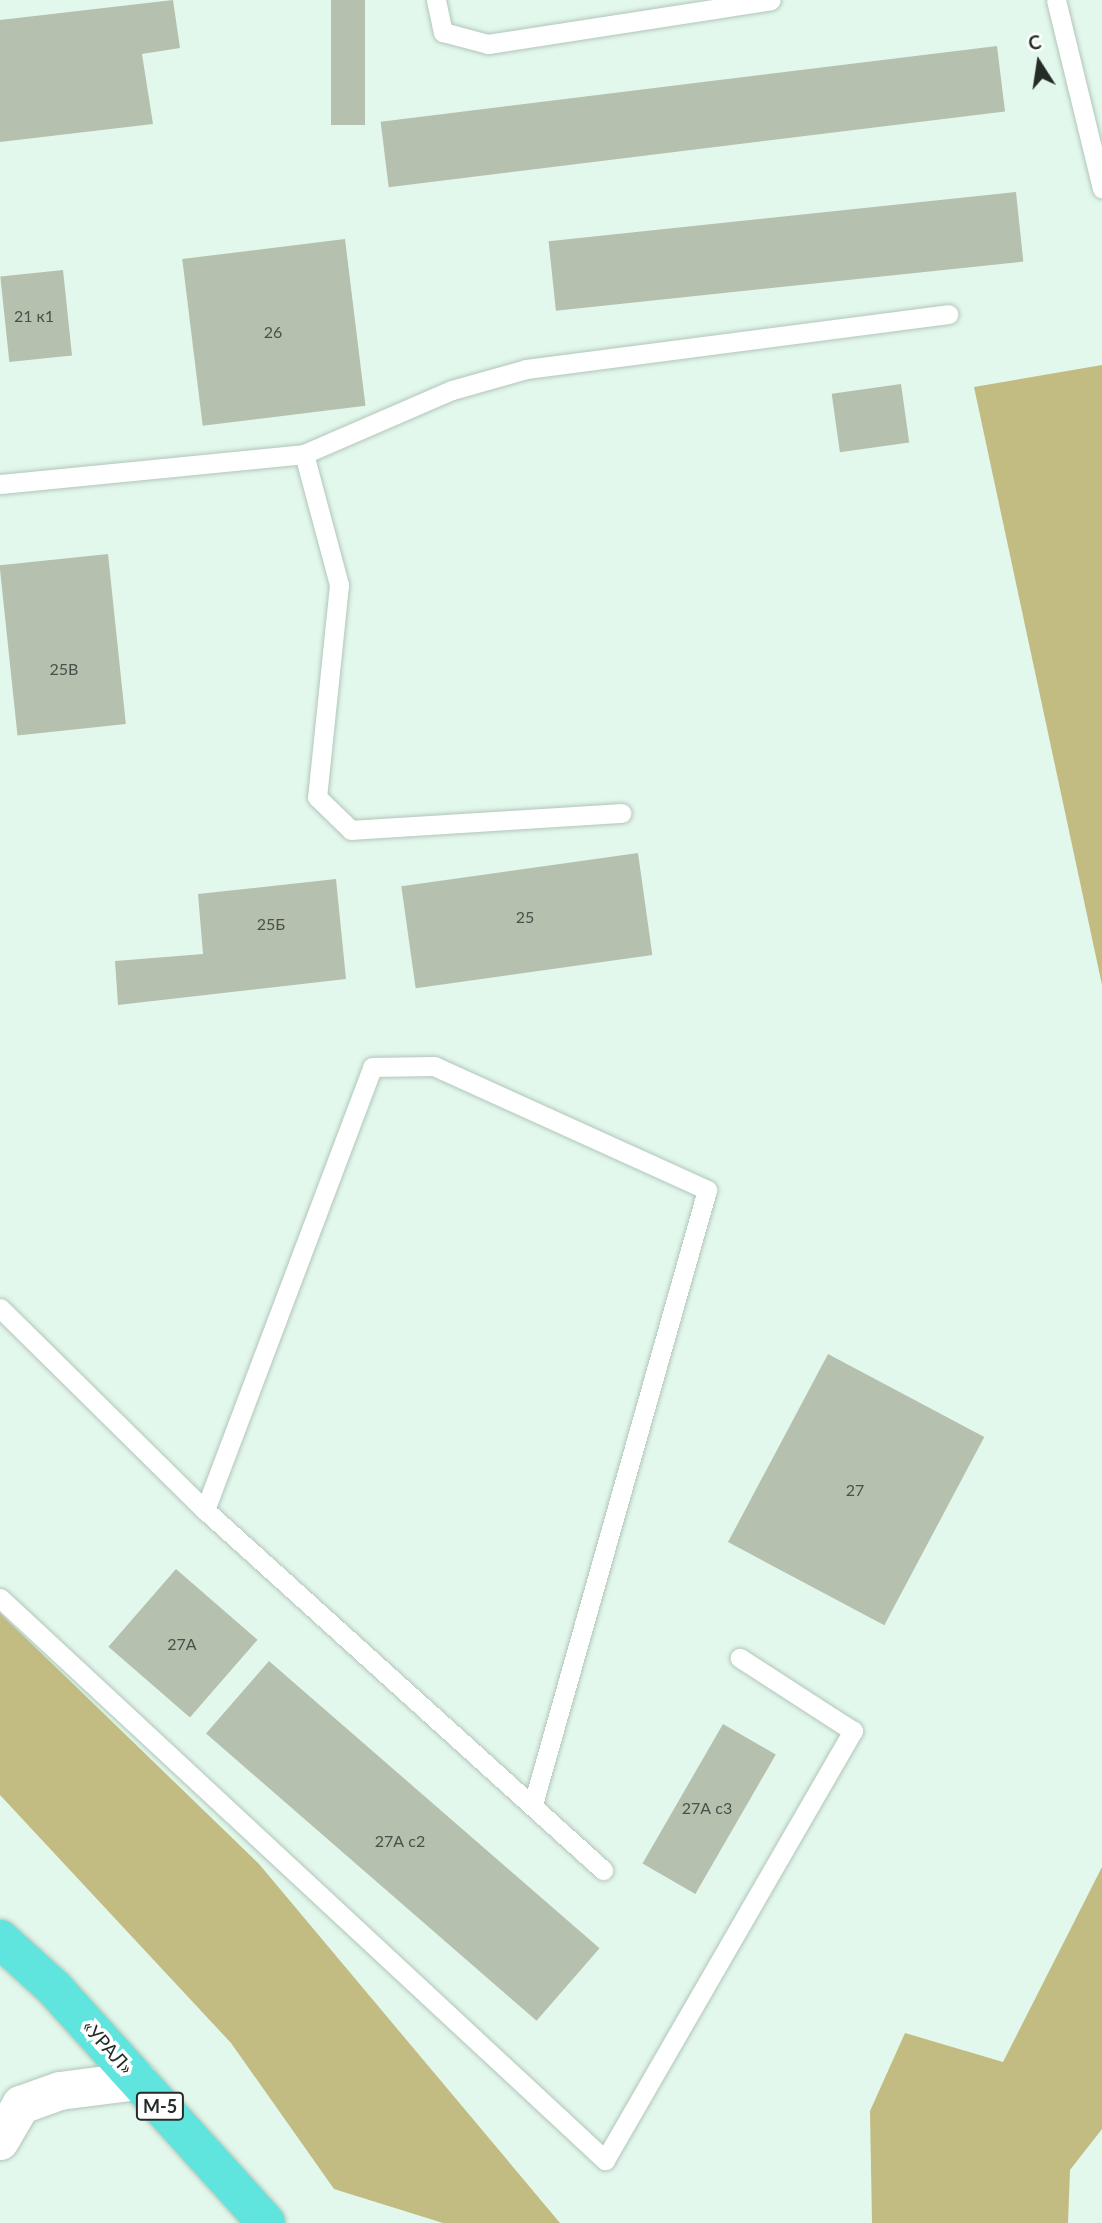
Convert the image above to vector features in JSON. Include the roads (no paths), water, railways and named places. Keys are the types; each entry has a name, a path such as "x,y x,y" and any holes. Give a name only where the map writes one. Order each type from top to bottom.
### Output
{"highway":[{"name":"«УРАЛ»","path":"0,1939 54,1988 266,2223"}],"street":[{"path":"0,2141 21,2105 60,2091 138,2081"}],"lane":[{"path":"436,0 443,32 488,44 771,0"},
{"path":"1056,0 1102,188"},
{"path":"0,484 304,454 452,390 526,369 948,314"},
{"path":"304,454 339,585 317,797 351,830 621,813"},
{"path":"205,1510 372,1067 434,1066 707,1190 533,1804"},
{"path":"0,1308 205,1510 603,1870"},
{"path":"0,1598 605,2160 853,1731 740,1658"}]}
